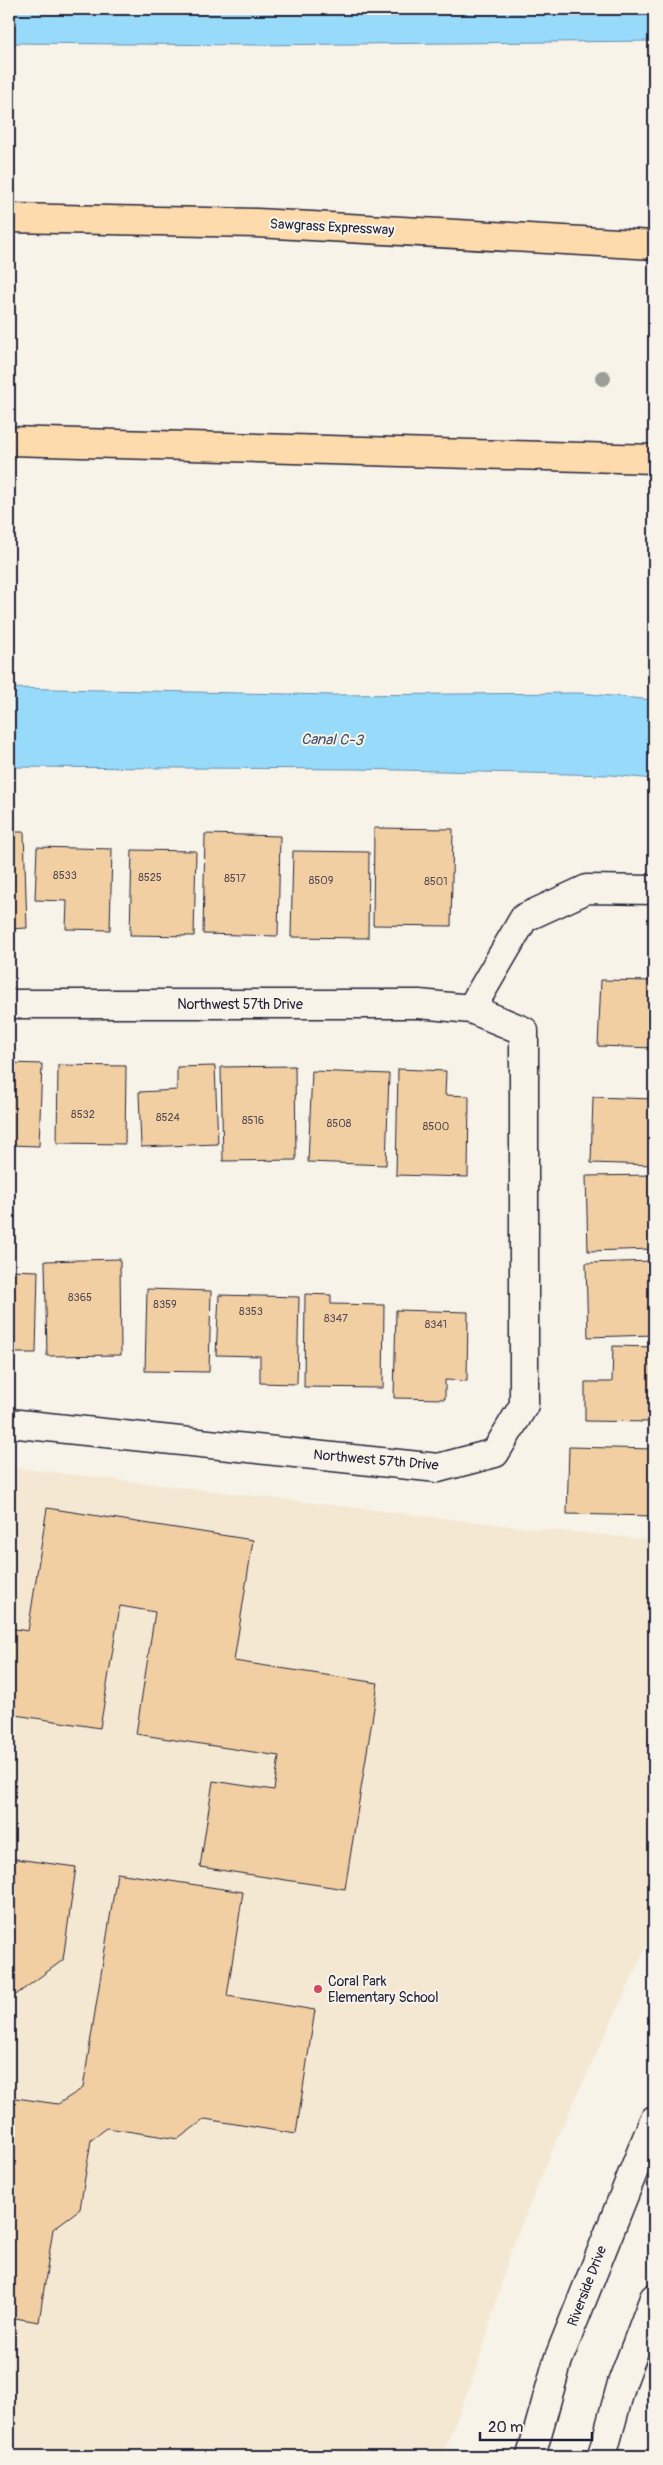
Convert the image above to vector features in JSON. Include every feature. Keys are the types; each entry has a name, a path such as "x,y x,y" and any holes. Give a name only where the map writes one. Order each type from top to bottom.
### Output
{"highway":[{"name":"Sawgrass Expressway","path":"9,218 257,223 654,244"},
{"path":"9,441 654,459"}],"street":[{"path":"471,1009 524,918 586,889 654,890"},
{"name":"Northwest 57th Drive","path":"9,1004 418,1004 471,1009 524,1031 524,1405 495,1453 438,1468 9,1423"},
{"name":"Riverside Drive","path":"531,2456 558,2360 654,2120"},
{"path":"602,2456 622,2383 654,2298"}],"shaded area":[{"name":"Coral Park Elementary School","path":"9,1467 510,1526 654,1540 654,1931 561,2129 511,2250 477,2368 442,2456 43,2456 9,2448"}],"water":[{"path":"9,9 654,9 654,41 252,45 9,43"},
{"name":"Canal C-3","path":"9,688 334,695 580,693 654,700 654,779 611,775 355,769 9,767"}],"building":[{"path":"374,828 453,829 451,926 373,925"},
{"path":"9,832 24,832 27,928 9,929"},
{"path":"205,834 280,836 278,936 203,934"},
{"path":"37,847 112,849 110,930 66,929 67,901 35,900"},
{"path":"132,850 196,851 194,936 130,935"},
{"path":"293,851 369,852 368,938 291,937"},
{"path":"601,980 654,981 654,1048 598,1046"},
{"path":"9,1063 42,1064 39,1146 9,1145"},
{"path":"58,1065 126,1066 125,1144 57,1143"},
{"path":"215,1066 218,1144 141,1147 139,1092 177,1090 177,1067"},
{"path":"295,1066 296,1160 223,1161 221,1067"},
{"path":"398,1069 446,1071 445,1095 469,1096 468,1177 396,1175"},
{"path":"312,1071 389,1074 386,1165 308,1162"},
{"path":"593,1097 654,1099 654,1165 591,1163"},
{"path":"654,1175 654,1249 588,1251 586,1176"},
{"path":"120,1259 121,1355 47,1356 45,1261"},
{"path":"654,1261 654,1335 588,1337 586,1263"},
{"path":"9,1270 38,1271 36,1353 9,1353"},
{"path":"147,1289 211,1291 209,1372 145,1371"},
{"path":"305,1294 331,1295 331,1304 384,1305 383,1388 304,1387"},
{"path":"219,1295 299,1297 297,1384 260,1383 260,1356 216,1355"},
{"path":"396,1310 468,1312 467,1381 445,1380 445,1399 394,1398"},
{"path":"613,1346 654,1347 654,1422 585,1421 585,1382 612,1382"},
{"path":"569,1447 654,1449 654,1516 567,1514"},
{"path":"47,1508 253,1540 234,1661 378,1683 345,1889 200,1867 213,1781 274,1790 279,1756 136,1734 155,1612 120,1606 100,1728 9,1714 9,1628 28,1631"},
{"path":"9,1750 13,1751 9,1778"},
{"path":"9,1858 76,1867 63,1960 9,2000"},
{"path":"117,1873 243,1892 227,1996 315,2010 296,2134 205,2119 178,2139 107,2128 91,2140 80,2209 53,2229 39,2322 9,2317 9,2097 58,2104 83,2088"}],"place":[{"name":"Coral Park Elementary School","path":"318,1989"}]}
